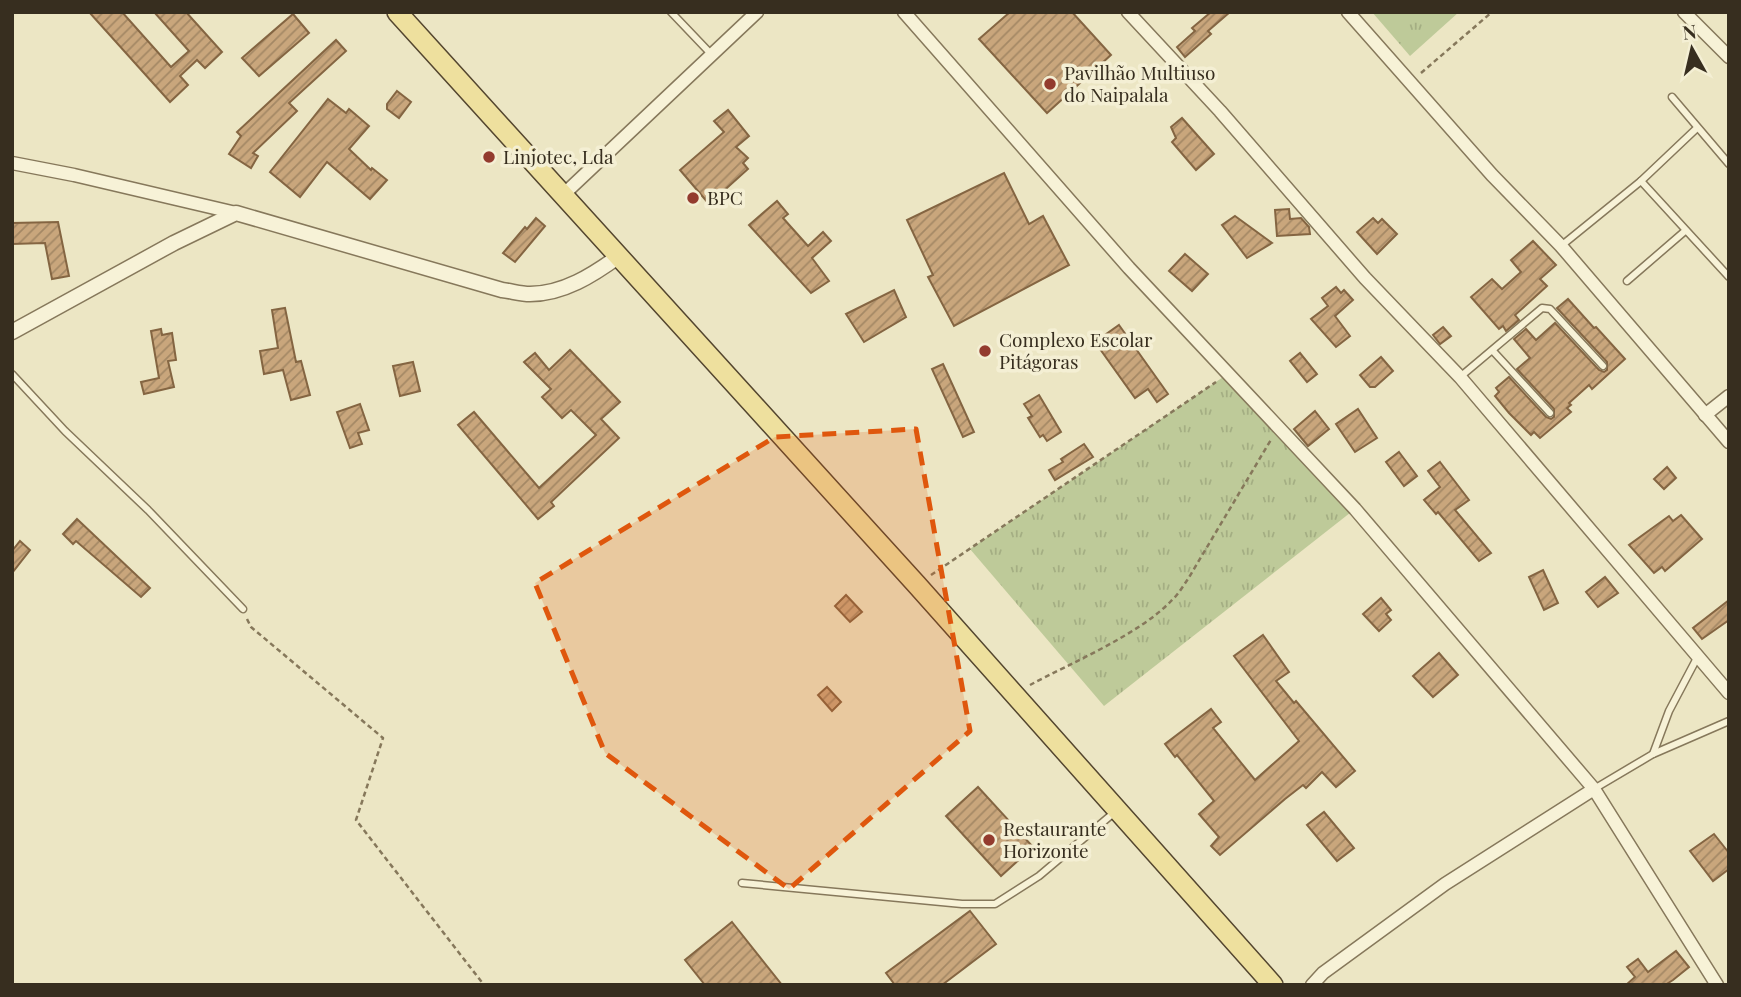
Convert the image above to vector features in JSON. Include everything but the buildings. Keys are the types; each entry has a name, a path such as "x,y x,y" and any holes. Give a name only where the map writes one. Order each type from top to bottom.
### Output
{"main road":[{"path":"397,12 917,584 1273,985"}],"street":[{"path":"904,12 1049,180 1355,509 1594,789 1717,985"},
{"path":"1128,12 1220,111 1365,278 1460,377 1729,693"},
{"path":"1348,12 1493,175 1561,246 1729,442"},
{"path":"1684,12 1729,57"},
{"path":"563,195 712,55 751,14"},
{"path":"12,163 236,213 502,290 529,294 554,290 590,277 619,256"},
{"path":"12,332 174,243 236,213"},
{"path":"1705,415 1729,396"},
{"path":"1312,985 1323,973 1445,884 1594,789"}],"lane":[{"path":"671,12 712,55"},
{"path":"1672,97 1729,164"},
{"path":"1561,246 1641,181 1697,128"},
{"path":"1641,181 1729,277"},
{"path":"1627,281 1685,231"},
{"path":"1460,377 1542,308 1550,309 1603,366"},
{"path":"1493,351 1550,413"},
{"path":"12,374 65,431 148,510 243,609"},
{"path":"1653,754 1669,711 1698,657"},
{"path":"1594,789 1653,754 1729,720"},
{"path":"741,883 962,904 995,904 1039,876 1117,810"}],"path":[{"path":"1410,82 1492,12"},
{"path":"917,584 1229,373"},
{"path":"1014,694 1133,630 1153,618 1172,600 1188,579 1279,426"},
{"path":"243,609 251,627 383,738 355,820 484,985"}],"highlighted area":[{"path":"916,429 970,731 789,889 605,753 535,583 775,437"}],"green space":[{"path":"1372,12 1459,12 1410,56"},
{"path":"1229,373 1355,509 1104,706 970,549"}],"place":[{"name":"Pavilhão Multiuso do Naipalala","path":"1050,84"},
{"name":"Linjotec, Lda","path":"489,157"},
{"name":"BPC","path":"693,198"},
{"name":"Complexo Escolar Pitágoras","path":"985,351"},
{"name":"Restaurante Horizonte","path":"989,840"}]}
